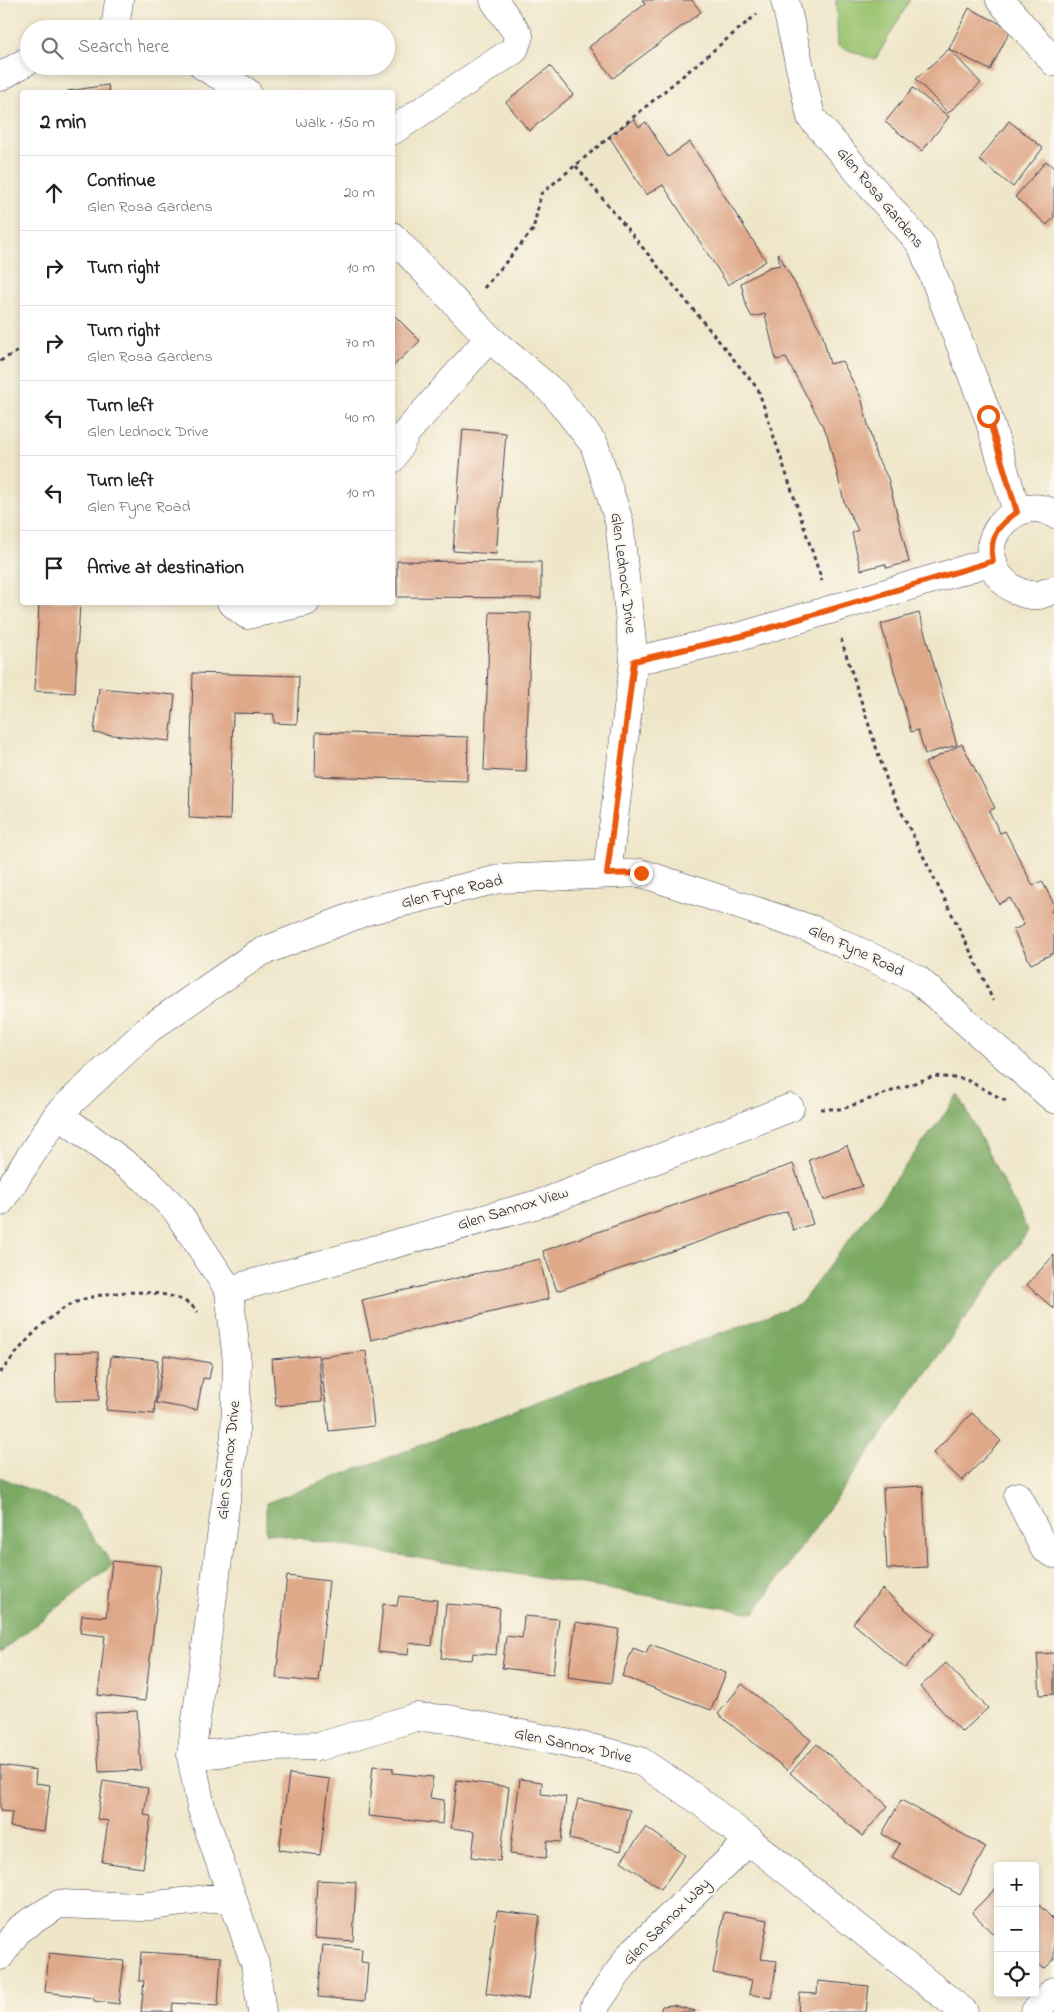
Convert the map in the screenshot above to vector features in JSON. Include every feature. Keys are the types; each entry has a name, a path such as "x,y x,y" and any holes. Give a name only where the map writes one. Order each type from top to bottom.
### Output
{"street":[{"path":"116,20 119,0"},
{"path":"395,129 514,50 519,36 494,0"},
{"name":"Glen Rosa Gardens","path":"785,0 811,117 921,244 988,416 1017,512"},
{"path":"1000,0 1054,62"},
{"path":"0,77 20,65"},
{"path":"218,75 244,90"},
{"name":"Glen Lednock Drive","path":"395,239 489,338 554,393 594,444 619,521 634,661 607,874"},
{"path":"395,453 406,433 489,338"},
{"path":"1052,597 1014,590 995,572 990,547 1000,524 1021,509 1046,509 1054,514"},
{"path":"634,661 742,636 993,561"},
{"path":"235,605 247,615 292,605"},
{"name":"Glen Fyne Road","path":"0,1202 58,1114 150,1028 259,953 367,912 499,879 641,873 814,930 917,979 1054,1099"},
{"name":"Glen Fyne Road","path":"1021,1071 1054,1121"},
{"name":"Glen Sannox View","path":"229,1290 545,1202 790,1108"},
{"name":"Glen Sannox Drive","path":"58,1114 144,1178 176,1210 229,1290 237,1362 235,1435 191,1756 201,1807 255,1964 262,2012"},
{"path":"1018,1496 1044,1548 1054,1554"},
{"name":"Glen Sannox Drive","path":"191,1756 276,1747 321,1746 416,1717 448,1719 595,1749 640,1761 697,1799 750,1840 961,2011"},
{"name":"Glen Sannox Way","path":"595,2012 595,2006 631,1954 750,1840"},
{"path":"0,1956 19,1929 59,1904 140,1907 231,1896"},
{"path":"1035,2012 1054,1990"}],"path":[{"path":"464,311 533,230 540,194 758,13"},
{"path":"0,361 20,350"},
{"path":"790,1108 842,1109 934,1076 965,1079 1013,1105"},
{"path":"0,1373 29,1336 69,1305 109,1293 157,1293 192,1304 203,1318"}],"green space":[{"path":"836,0 910,0 875,60 838,46"},
{"path":"959,1095 1028,1231 754,1613 266,1533 266,1503 801,1303"},
{"path":"0,1477 73,1508 113,1565 0,1652"}],"building":[{"path":"642,0 692,0 701,12 613,78 589,47 645,4"},
{"path":"969,8 1011,29 990,70 949,49"},
{"path":"949,49 981,83 948,113 916,79"},
{"path":"550,66 573,95 529,131 506,102"},
{"path":"108,85 109,90 75,90"},
{"path":"913,88 949,117 922,151 885,122"},
{"path":"634,119 639,127 646,122 668,157 690,142 766,261 728,285 663,185 646,195 609,136"},
{"path":"1009,121 1043,148 1013,187 979,160"},
{"path":"1046,161 1054,168 1054,217 1047,225 1015,197"},
{"path":"778,253 822,333 830,364 842,361 861,397 876,456 888,478 909,562 887,568 885,564 861,570 852,533 858,530 845,505 827,434 786,358 776,360 765,314 752,317 747,308 741,283 770,267 780,265"},
{"path":"395,316 420,341 395,364"},
{"path":"463,429 506,433 496,554 453,551"},
{"path":"397,561 541,562 541,598 397,597"},
{"path":"39,605 80,605 75,693 35,691"},
{"path":"490,612 531,613 526,772 484,770"},
{"path":"919,613 957,745 925,754 918,730 911,732 881,624"},
{"path":"193,673 299,676 297,724 274,723 274,714 233,713 230,820 189,818"},
{"path":"99,688 175,695 170,741 94,733"},
{"path":"316,732 468,737 467,781 315,776"},
{"path":"962,744 995,808 989,811 1000,833 1005,831 1033,886 1042,881 1054,904 1054,909 1051,911 1054,916 1054,953 1031,964 1013,930 1024,925 1010,898 999,904 925,763"},
{"path":"847,1146 862,1186 824,1200 809,1160"},
{"path":"793,1164 813,1224 793,1230 787,1211 557,1291 543,1251"},
{"path":"1054,1255 1054,1309 1027,1285"},
{"path":"540,1259 549,1299 371,1340 362,1300"},
{"path":"366,1351 374,1426 329,1431 320,1357"},
{"path":"98,1352 99,1400 56,1401 55,1353"},
{"path":"164,1355 212,1363 209,1379 203,1378 197,1410 156,1403"},
{"path":"318,1355 322,1402 276,1406 272,1359"},
{"path":"111,1356 158,1360 154,1414 106,1410"},
{"path":"972,1413 1001,1441 962,1481 933,1453"},
{"path":"923,1486 927,1567 887,1569 883,1488"},
{"path":"112,1561 161,1566 145,1701 98,1695 105,1636 80,1633 82,1615 106,1617"},
{"path":"287,1576 329,1581 318,1682 276,1678"},
{"path":"882,1589 934,1634 905,1668 853,1623"},
{"path":"399,1596 437,1600 432,1646 409,1643 408,1655 378,1652 383,1604 397,1606"},
{"path":"446,1604 500,1608 496,1655 473,1653 472,1660 441,1658"},
{"path":"524,1616 559,1619 553,1674 502,1668 506,1636 522,1638"},
{"path":"576,1622 619,1629 611,1683 568,1677"},
{"path":"650,1644 726,1673 711,1710 622,1676 633,1648 646,1653"},
{"path":"1054,1653 1054,1694 1040,1695 1037,1654"},
{"path":"946,1663 988,1708 962,1732 920,1687"},
{"path":"742,1684 811,1740 787,1770 718,1714"},
{"path":"137,1711 141,1770 99,1772 95,1713"},
{"path":"817,1744 888,1806 862,1836 790,1773"},
{"path":"0,1765 36,1770 35,1783 50,1785 44,1831 10,1827 12,1812 0,1811"},
{"path":"373,1766 393,1768 393,1773 433,1777 430,1798 444,1800 442,1824 368,1816"},
{"path":"289,1774 330,1779 320,1855 279,1850"},
{"path":"520,1779 542,1782 541,1794 566,1797 561,1842 547,1841 546,1858 510,1854"},
{"path":"457,1780 509,1787 500,1861 472,1857 475,1831 451,1828"},
{"path":"103,1781 148,1788 144,1815 151,1816 143,1868 102,1862 108,1821 97,1819"},
{"path":"578,1799 630,1810 621,1851 569,1839"},
{"path":"901,1800 986,1847 960,1895 892,1857 900,1844 882,1834"},
{"path":"646,1827 685,1855 661,1889 621,1861"},
{"path":"317,1880 356,1882 353,1941 314,1938"},
{"path":"994,1890 994,1935 972,1912"},
{"path":"1039,1905 1054,1920 1054,1960 1044,1969 1039,1964"},
{"path":"497,1911 540,1916 528,1999 486,1993"},
{"path":"724,1912 768,1920 761,1959 777,1961 771,1998 749,1994 752,1980 713,1973"},
{"path":"323,1945 362,1949 361,1962 368,1963 365,2001 318,1997"},
{"path":"141,1952 221,1957 218,2006 173,2003 172,2012 141,2012 144,1981 139,1981"},
{"path":"49,1953 124,1961 119,2004 94,2001 94,1998 45,1992"},
{"path":"818,1981 869,1986 866,2012 798,2012 800,1993 817,1994"},
{"path":"673,2005 695,2012 660,2012 662,2006"}],"route":[{"path":"641,873 607,874 634,661 742,636 993,561 990,547 1000,524 1017,512 988,416"}]}
